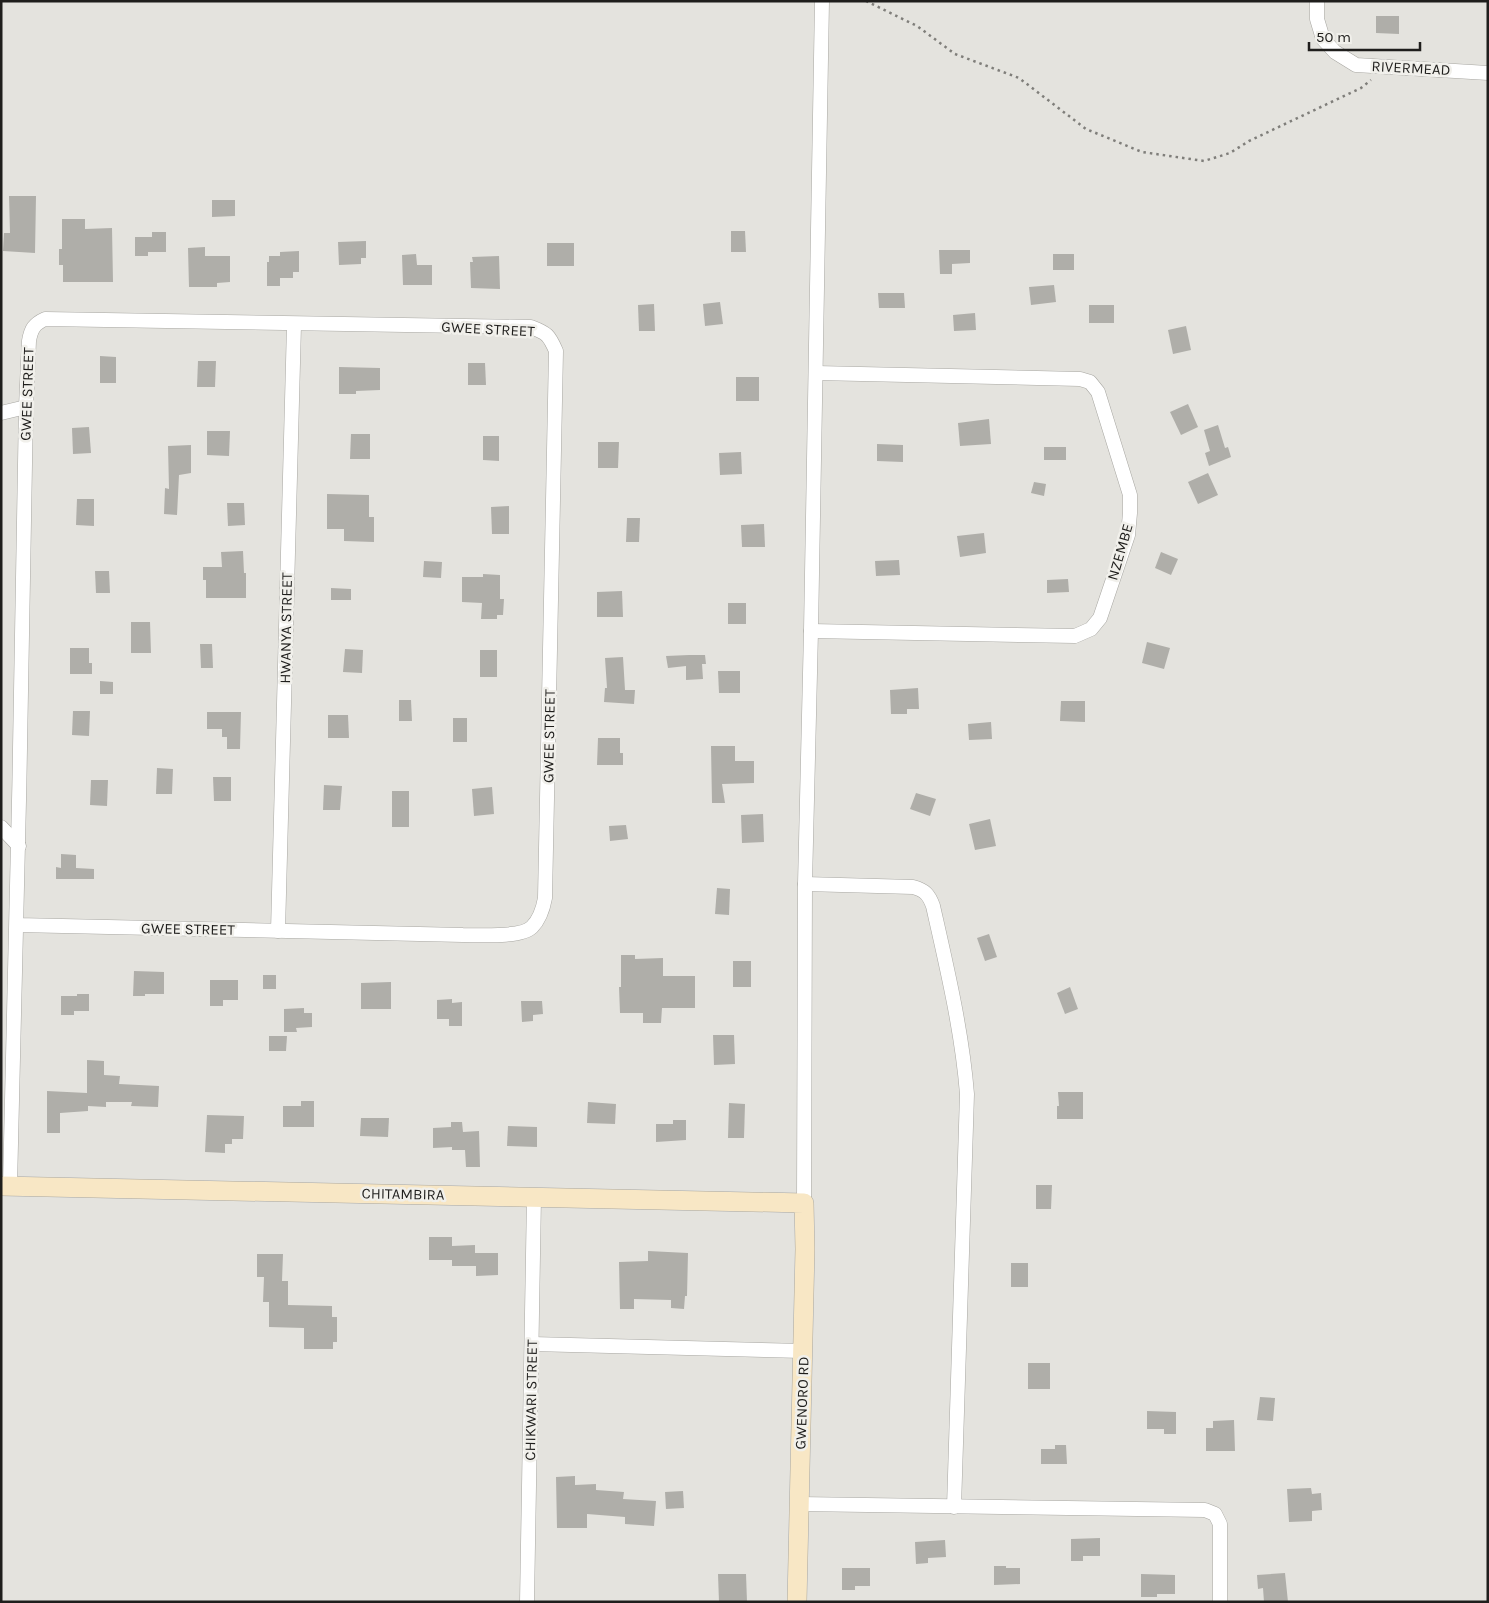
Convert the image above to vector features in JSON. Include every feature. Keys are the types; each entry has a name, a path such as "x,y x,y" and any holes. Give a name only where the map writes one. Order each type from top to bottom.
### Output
{"street":[{"path":"804,1203 805,884 812,631 822,1"},
{"name":"RIVERMEAD","path":"1316,1 1317,19 1323,39 1335,52 1356,65 1488,73"},
{"name":"GWEE STREET","path":"6,1186 19,846 26,407 31,330 36,324 45,319 531,328 544,332 551,339 556,351 545,898 543,910 531,928 516,933 463,935 16,925"},
{"name":"HWANYA STREET","path":"278,932 294,324"},
{"name":"NZEMBE","path":"812,631 1075,636 1091,629 1100,618 1128,535 1130,513 1130,495 1098,392 1090,382 1080,379 816,373"},
{"path":"1,413 26,407"},
{"path":"1,827 19,846"},
{"path":"805,884 921,889 928,895 933,906 966,1072 967,1094 954,1507"},
{"name":"CHITAMBIRA","path":"6,1186 804,1203"},
{"name":"CHIKWARI STREET","path":"527,1602 534,1197"},
{"name":"GWENORO RD","path":"797,1602 805,1249 804,1203"},
{"path":"532,1344 803,1351"},
{"path":"799,1504 1204,1510 1215,1514 1220,1524 1220,1602"}],"path":[{"path":"866,1 917,26 955,54 1019,78 1086,129 1142,152 1204,161 1230,153 1249,141 1361,88 1385,68"}],"building":[{"path":"1376,16 1399,16 1399,34 1376,33"},
{"path":"9,196 36,196 35,253 3,251 4,233 10,233"},
{"path":"212,200 235,200 235,216 212,217"},
{"path":"62,219 85,219 85,229 112,228 113,282 63,282 63,265 59,265 59,249 62,249"},
{"path":"731,231 745,231 746,252 731,252"},
{"path":"152,232 166,232 166,252 148,252 148,256 135,256 135,237 152,237"},
{"path":"366,241 366,258 361,258 361,264 339,265 338,242"},
{"path":"547,243 574,243 574,266 547,266"},
{"path":"205,247 205,256 230,256 230,282 217,283 217,287 189,287 188,248"},
{"path":"939,250 970,250 970,263 952,264 952,274 940,274"},
{"path":"299,251 299,272 293,272 293,278 280,278 280,286 267,286 267,262 269,262 269,256 280,256 280,252"},
{"path":"416,254 417,265 432,265 432,285 403,285 402,255"},
{"path":"1053,254 1074,254 1074,270 1053,270"},
{"path":"499,256 500,289 471,288 470,262 473,262 472,257"},
{"path":"1054,285 1056,302 1031,305 1029,287"},
{"path":"878,293 904,293 905,308 879,308"},
{"path":"720,302 723,324 705,326 703,304"},
{"path":"654,304 655,331 639,331 638,305"},
{"path":"1089,305 1114,305 1114,323 1089,323"},
{"path":"975,313 976,330 954,331 953,315"},
{"path":"1186,326 1191,350 1173,354 1168,330"},
{"path":"100,356 116,357 116,383 100,383"},
{"path":"198,361 216,361 215,387 197,387"},
{"path":"468,363 485,363 486,385 468,385"},
{"path":"339,367 380,368 380,390 356,391 356,394 339,394"},
{"path":"736,377 759,377 759,401 736,401"},
{"path":"1188,404 1198,427 1181,435 1170,412"},
{"path":"989,419 991,444 960,446 958,423"},
{"path":"1218,425 1225,448 1228,447 1231,457 1209,466 1205,453 1210,451 1204,430"},
{"path":"89,427 91,453 73,454 72,428"},
{"path":"207,431 230,431 229,456 207,455"},
{"path":"351,434 370,434 370,459 350,459"},
{"path":"483,436 499,436 499,461 483,460"},
{"path":"598,442 619,442 618,468 598,468"},
{"path":"877,444 903,445 903,462 877,461"},
{"path":"191,445 191,473 179,475 177,515 164,514 165,488 169,489 168,446"},
{"path":"1044,447 1066,447 1066,460 1044,460"},
{"path":"741,452 742,474 720,475 719,453"},
{"path":"1208,473 1218,495 1198,504 1188,482"},
{"path":"1034,482 1046,484 1044,496 1031,493"},
{"path":"327,494 369,495 369,517 374,517 374,542 344,541 344,529 327,529"},
{"path":"77,499 94,499 94,526 76,525"},
{"path":"227,503 244,503 245,525 228,526"},
{"path":"509,506 509,534 492,534 491,507"},
{"path":"627,518 640,518 639,542 626,542"},
{"path":"764,524 765,547 742,547 741,525"},
{"path":"984,533 986,553 960,557 957,536"},
{"path":"243,551 244,573 246,573 246,598 206,598 206,580 203,580 203,567 222,567 221,552"},
{"path":"1161,552 1178,559 1171,575 1155,568"},
{"path":"899,560 900,575 876,576 875,561"},
{"path":"424,561 442,562 441,578 423,577"},
{"path":"95,571 109,571 110,593 96,593"},
{"path":"483,574 500,575 500,599 504,599 503,615 497,615 497,619 481,619 482,603 462,602 462,577 483,577"},
{"path":"1068,579 1069,592 1047,593 1047,580"},
{"path":"331,588 351,589 351,600 331,600"},
{"path":"622,591 623,617 597,617 597,592"},
{"path":"728,603 746,603 746,624 728,624"},
{"path":"131,622 150,622 151,653 131,653"},
{"path":"1147,642 1170,648 1164,669 1142,663"},
{"path":"200,644 212,644 213,668 201,668"},
{"path":"70,648 89,648 89,663 92,663 92,674 70,674"},
{"path":"345,649 363,650 362,673 343,672"},
{"path":"480,650 497,650 497,677 480,677"},
{"path":"705,655 706,664 702,664 703,679 686,680 686,666 668,668 666,656"},
{"path":"623,657 625,690 635,690 634,704 604,702 605,688 607,688 605,658"},
{"path":"718,671 740,671 740,693 719,693"},
{"path":"100,681 113,682 113,694 100,694"},
{"path":"918,688 919,709 907,709 907,714 891,714 890,690"},
{"path":"399,700 411,700 412,721 399,721"},
{"path":"1061,701 1085,701 1085,722 1060,721"},
{"path":"73,711 90,711 89,736 72,735"},
{"path":"207,712 241,712 240,749 227,749 227,737 222,737 222,729 207,729"},
{"path":"328,715 348,715 349,738 328,738"},
{"path":"453,718 467,718 467,742 453,742"},
{"path":"991,722 992,739 969,740 968,724"},
{"path":"598,738 620,738 620,753 623,753 623,765 597,765"},
{"path":"711,746 735,746 735,761 754,761 754,783 722,784 725,803 712,803"},
{"path":"157,768 173,769 172,794 156,794"},
{"path":"213,777 231,777 231,801 214,801"},
{"path":"91,780 108,780 107,806 90,805"},
{"path":"324,785 342,786 340,810 323,810"},
{"path":"492,787 494,814 474,816 472,789"},
{"path":"392,791 409,791 409,827 392,827"},
{"path":"916,793 936,799 930,816 910,809"},
{"path":"763,814 764,842 742,843 741,815"},
{"path":"990,819 996,846 975,850 969,824"},
{"path":"626,825 628,839 610,841 609,826"},
{"path":"61,854 76,855 76,868 94,869 94,879 56,879 56,867 61,868"},
{"path":"717,888 730,889 729,915 715,914"},
{"path":"989,934 997,957 985,961 977,938"},
{"path":"621,955 635,955 635,959 663,958 663,976 695,976 695,1008 662,1008 661,1023 643,1023 643,1013 620,1013"},
{"path":"733,961 751,961 751,987 733,987"},
{"path":"134,971 164,972 164,994 133,996"},
{"path":"263,975 276,975 276,989 263,989"},
{"path":"210,980 238,980 238,1000 223,1000 223,1006 210,1006"},
{"path":"391,982 391,1009 361,1009 361,983"},
{"path":"1070,987 1078,1009 1065,1014 1057,993"},
{"path":"77,994 89,994 89,1011 74,1011 74,1015 61,1015 61,996 77,996"},
{"path":"452,999 452,1003 462,1002 462,1026 449,1026 449,1019 437,1019 437,1000"},
{"path":"521,1001 542,1001 543,1014 533,1015 533,1021 522,1022"},
{"path":"304,1008 304,1013 312,1013 312,1027 296,1028 297,1032 284,1032 284,1009"},
{"path":"713,1035 734,1035 735,1064 714,1065"},
{"path":"269,1036 287,1036 286,1051 269,1051"},
{"path":"87,1060 104,1061 104,1075 120,1076 119,1084 159,1086 158,1107 131,1106 132,1102 106,1102 106,1107 88,1106 88,1111 60,1113 60,1133 47,1133 47,1091 87,1093"},
{"path":"1058,1092 1083,1092 1083,1119 1057,1119 1057,1106 1059,1106"},
{"path":"301,1101 314,1101 314,1127 283,1127 283,1106 301,1106"},
{"path":"588,1102 616,1104 615,1124 587,1123"},
{"path":"729,1103 745,1104 744,1138 728,1138"},
{"path":"207,1115 244,1116 243,1139 232,1139 232,1144 225,1144 225,1153 205,1152"},
{"path":"361,1118 389,1118 388,1137 360,1136"},
{"path":"673,1120 686,1120 686,1140 656,1142 656,1124 673,1124"},
{"path":"451,1122 462,1122 463,1132 479,1131 480,1167 466,1167 465,1150 452,1150 452,1147 433,1148 433,1128 451,1127"},
{"path":"508,1126 537,1127 537,1147 507,1146"},
{"path":"1036,1185 1052,1185 1051,1209 1036,1209"},
{"path":"429,1237 452,1237 452,1246 475,1245 475,1253 498,1253 498,1275 476,1276 476,1266 452,1266 452,1260 429,1260"},
{"path":"648,1251 688,1253 687,1296 685,1296 684,1309 671,1308 671,1300 634,1299 634,1309 620,1309 619,1262 648,1261"},
{"path":"257,1254 283,1254 282,1281 288,1281 288,1305 332,1306 332,1317 337,1317 337,1342 333,1342 333,1349 304,1349 304,1328 269,1327 269,1302 263,1302 264,1277 257,1277"},
{"path":"1011,1263 1028,1263 1028,1287 1011,1287"},
{"path":"1028,1363 1050,1363 1050,1389 1028,1389"},
{"path":"1260,1397 1275,1398 1273,1421 1257,1420"},
{"path":"1147,1411 1176,1412 1176,1434 1164,1434 1164,1429 1147,1429"},
{"path":"1234,1420 1235,1451 1206,1451 1206,1428 1213,1428 1213,1421"},
{"path":"1055,1445 1066,1445 1067,1464 1041,1464 1041,1449 1055,1449"},
{"path":"575,1476 575,1485 596,1484 596,1490 624,1492 623,1499 656,1501 654,1526 625,1524 625,1517 587,1514 587,1528 557,1528 556,1477"},
{"path":"1311,1488 1312,1494 1321,1493 1322,1510 1312,1511 1312,1521 1289,1522 1287,1489"},
{"path":"683,1491 684,1508 666,1509 665,1492"},
{"path":"1100,1538 1100,1556 1083,1556 1083,1561 1071,1561 1071,1539"},
{"path":"945,1540 946,1557 928,1558 928,1563 916,1564 915,1542"},
{"path":"994,1566 1020,1568 1020,1584 994,1585"},
{"path":"842,1568 870,1568 870,1586 855,1586 855,1590 842,1590"},
{"path":"1285,1573 1288,1602 1264,1602 1263,1588 1258,1589 1257,1575"},
{"path":"718,1574 746,1574 747,1602 719,1602"},
{"path":"1141,1574 1175,1575 1175,1594 1157,1594 1157,1597 1141,1597"}]}
